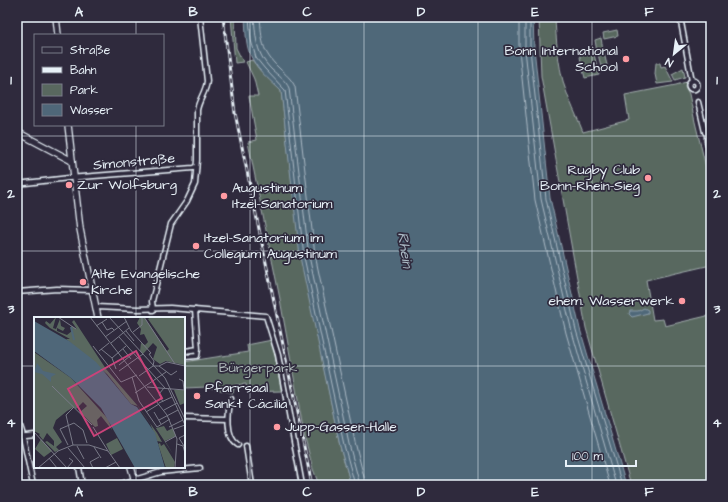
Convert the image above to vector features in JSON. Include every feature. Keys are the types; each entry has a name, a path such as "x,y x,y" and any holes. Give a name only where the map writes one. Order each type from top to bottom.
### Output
{"main road":[{"path":"56,17 58,34"},
{"path":"68,126 80,229 98,317"},
{"path":"17,132 72,161"},
{"path":"131,468 135,483"}],"street":[{"path":"153,310 152,301 171,224 187,201 195,184 197,110 198,104 205,90 206,81 200,17"},
{"path":"680,17 692,81"},
{"path":"698,102 705,132 707,134 707,141 711,156"},
{"name":"Simonstraße","path":"17,184 196,167"},
{"path":"17,292 57,289 92,290"},
{"path":"96,307 153,310 170,308 266,316 278,355 302,485"},
{"path":"195,310 198,349"},
{"path":"231,399 228,419 232,441 238,445"},
{"path":"17,416 34,485"},
{"path":"185,418 228,419"},
{"path":"17,437 34,435"},
{"path":"246,446 252,485"},
{"path":"79,468 82,485"},
{"path":"117,485 135,483 161,472 200,468"}],"green space":[{"path":"231,17 235,17 236,48 243,62 235,63"},
{"path":"539,17 555,17 562,77 568,97 583,132 629,120 625,95 686,82 685,86 689,94 711,188 711,265 646,280 653,320 663,319 665,326 711,315 711,485 631,485 586,328 541,76"},
{"path":"617,30 618,36 604,39 603,33"},
{"path":"601,38 603,50 597,52 595,40"},
{"path":"593,50 599,75 585,78 579,53"},
{"path":"604,53 607,65 601,66 598,54"},
{"path":"252,60 281,91 301,257 340,446 351,485 319,485 313,469 304,434 280,299 248,142 257,140 249,96 258,96 254,79 246,62"},
{"path":"656,63 660,63 661,67 665,66 673,82 657,84 655,74"},
{"path":"683,68 685,77 675,80 672,74"},
{"name":"Bürgerpark","path":"272,340 282,391 247,392 246,384 235,385 233,393 208,387 185,388 185,362 248,352 247,345"}],"water":[{"name":"Rhein","path":"245,17 533,17 534,48 550,198 580,329 626,485 351,485 340,446 300,257 281,91 262,72 250,55 246,39"},
{"path":"644,308 648,310 648,313 632,317 629,314 630,311 638,311"}],"railway":[{"path":"223,17 235,113 312,485"}],"place":[{"name":"Bonn International School","path":"626,59"},
{"name":"Rugby Club Bonn-Rhein-Sieg","path":"648,178"},
{"name":"Zur Wolfsburg","path":"69,185"},
{"name":"Augustinum Itzel-Sanatorium","path":"224,196"},
{"name":"Itzel-Sanatorium im Collegium Augustinum","path":"196,246"},
{"name":"Alte Evangelische Kirche","path":"83,282"},
{"name":"ehem. Wasserwerk","path":"682,301"},
{"name":"Pfarrsaal Sankt Cäcilia","path":"197,396"},
{"name":"Jupp-Gassen-Halle","path":"277,427"}]}
